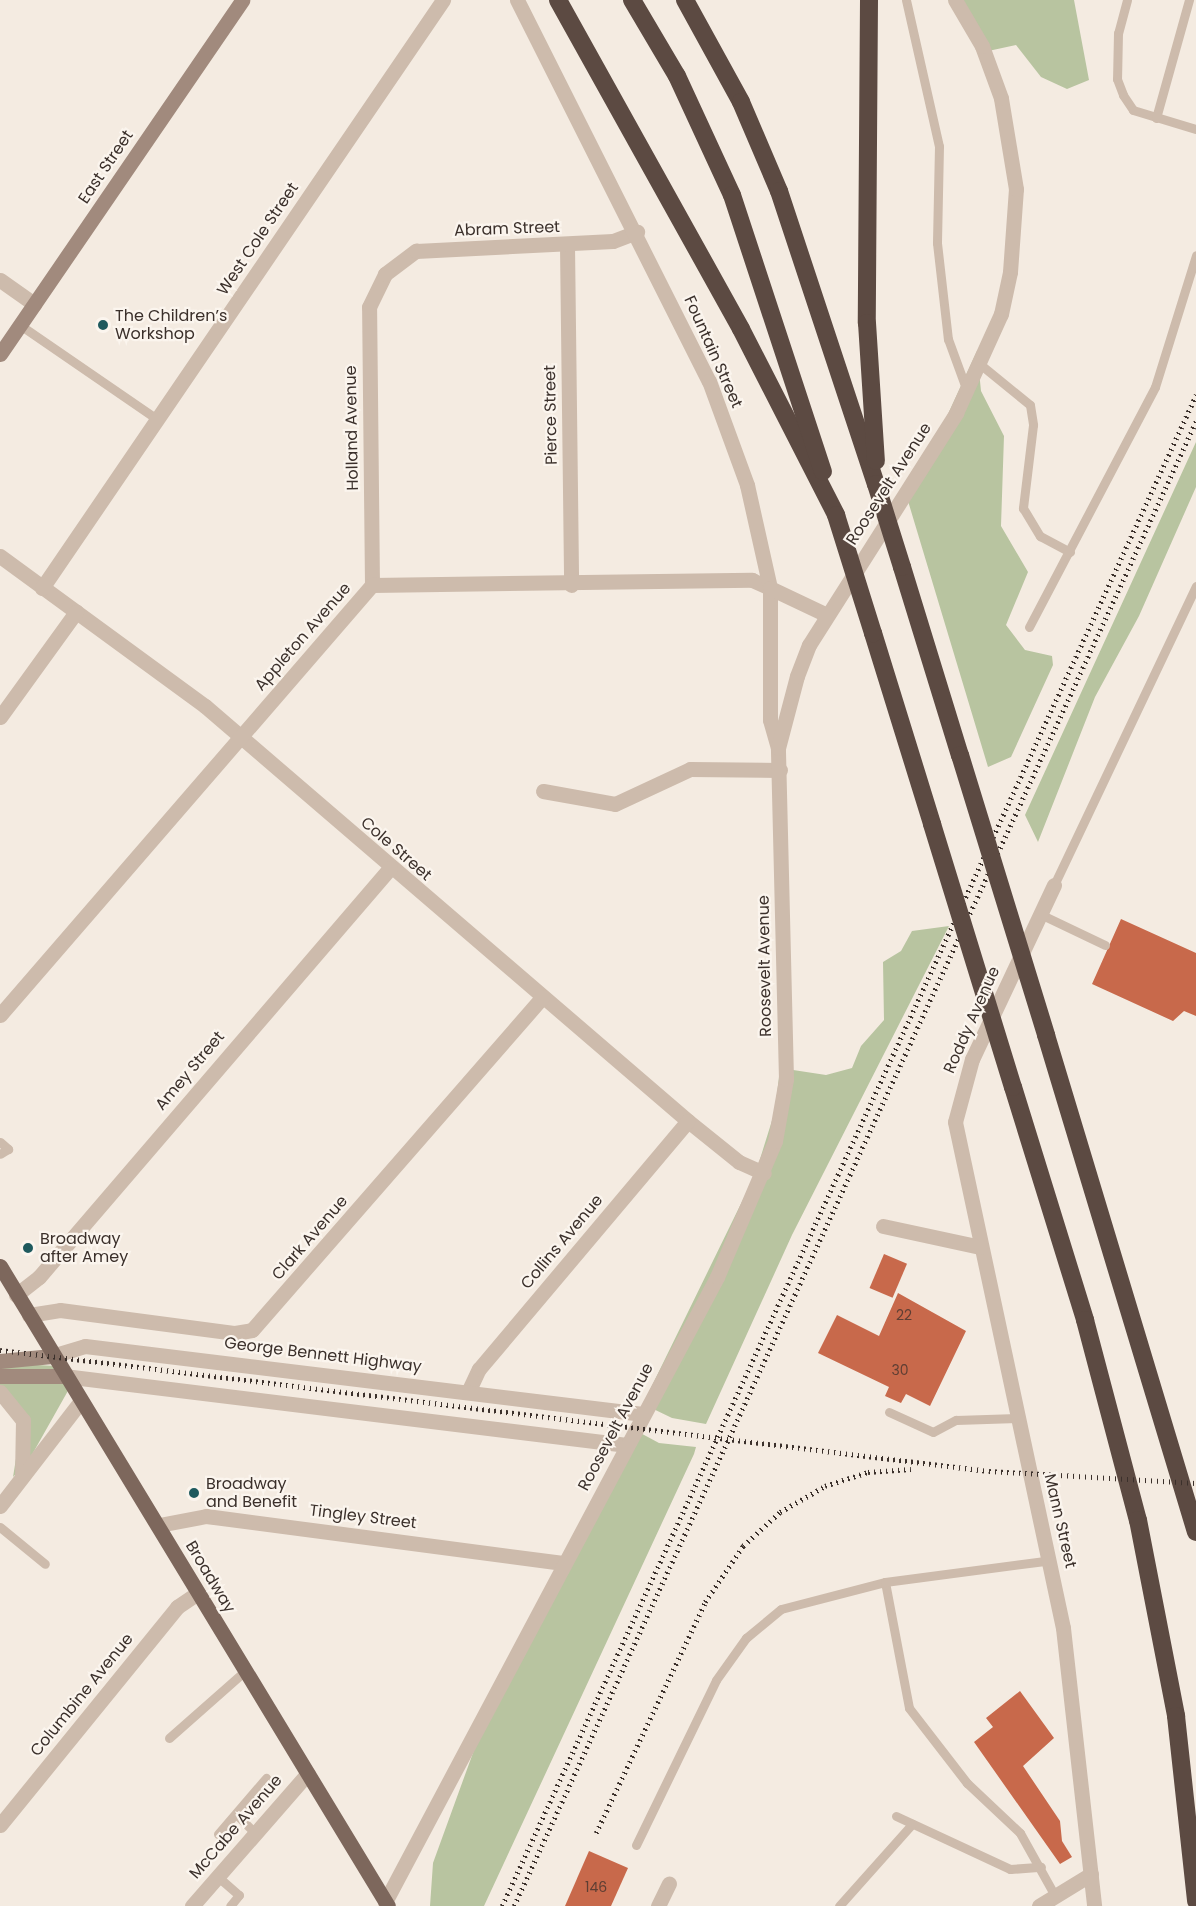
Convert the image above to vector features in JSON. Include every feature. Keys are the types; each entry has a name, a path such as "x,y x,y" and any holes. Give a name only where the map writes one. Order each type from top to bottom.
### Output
{"highway":[{"path":"558,0 750,346 836,515"},
{"path":"632,0 676,76 732,195 836,515 1086,1320 1138,1520 1176,1716 1196,1901"},
{"path":"685,0 741,102 779,191 902,567 1196,1532"},
{"path":"869,0 867,323 876,484"}],"main road":[{"name":"East Street","path":"0,354 242,0"},
{"name":"Broadway","path":"0,1266 64,1376 159,1525 386,1905"},
{"name":"George Bennett Highway","path":"0,1361 52,1356"},
{"path":"0,1376 64,1376"}],"street":[{"name":"West Cole Street","path":"42,588 443,0"},
{"name":"Fountain Street","path":"517,0 637,232 713,390 756,514 770,588 770,720 778,748"},
{"name":"Roosevelt Avenue","path":"386,1905 563,1563 717,1278 764,1173 780,1127 786,1080 778,748 798,676 827,615 967,392 981,365 1008,282 1016,189 1001,98 982,46 955,0"},
{"name":"Abram Street","path":"385,274 416,251 567,245 613,241 637,232"},
{"name":"Pierce Street","path":"567,245 571,585"},
{"name":"Holland Avenue","path":"372,585 369,307 385,274"},
{"path":"0,280 34,304"},
{"name":"Cole Street","path":"0,556 239,737 688,1121 739,1162 764,1173"},
{"name":"Appleton Avenue","path":"0,1015 372,585 571,585 752,580 827,615"},
{"path":"0,717 76,612"},
{"path":"543,791 615,804 690,769 780,770"},
{"name":"Amey Street","path":"16,1294 39,1277 390,868"},
{"name":"Roddy Avenue","path":"980,1246 957,1145 958,1101 1054,885"},
{"name":"Clark Avenue","path":"29,1315 60,1310 236,1333 252,1330 542,997"},
{"name":"Collins Avenue","path":"469,1390 479,1369 688,1121"},
{"path":"883,1226 980,1246"},
{"name":"Mann Street","path":"980,1246 1017,1418 1051,1560 1077,1719 1094,1906"},
{"name":"George Bennett Highway","path":"52,1356 85,1346 469,1390 643,1414"},
{"path":"64,1376 627,1445"},
{"path":"0,1392 23,1420 22,1478"},
{"path":"0,1506 81,1401"},
{"name":"Tingley Street","path":"159,1525 207,1516 563,1563"},
{"name":"Columbine Avenue","path":"0,1824 177,1607 198,1593"},
{"name":"McCabe Avenue","path":"192,1906 254,1832 308,1773"},
{"path":"1039,1906 1091,1874"},
{"path":"663,1904 669,1883"}],"lane":[{"path":"906,0 939,146 937,243 948,339 967,392"},
{"path":"1127,0 1118,33 1117,79 1133,110 1196,129"},
{"path":"1156,118 1189,0"},
{"path":"1029,627 1155,387 1196,255"},
{"path":"20,325 157,419"},
{"path":"981,365 1030,405 1033,425 1023,508 1040,536 1070,552"},
{"path":"1054,885 1196,586"},
{"path":"1040,914 1105,945"},
{"path":"0,1142 8,1149 0,1154"},
{"path":"889,1412 933,1431 956,1420 1017,1418"},
{"path":"0,1527 45,1564"},
{"path":"636,1845 704,1701 746,1638 781,1609 801,1601 885,1582 1051,1560"},
{"path":"885,1582 909,1708 974,1791 1020,1833 1041,1867 1055,1896"},
{"path":"169,1738 245,1671"},
{"path":"218,1834 266,1778"},
{"path":"236,1814 254,1832"},
{"path":"896,1816 1010,1869 1041,1867"},
{"path":"839,1906 912,1824"},
{"path":"217,1876 239,1894 230,1906"}],"green space":[{"path":"948,0 1074,0 1089,80 1067,89 1041,77 1016,45 979,53"},
{"path":"977,351 981,391 1004,436 1001,526 1028,572 1006,625 1025,650 1052,656 1053,665 1011,757 988,767 908,501"},
{"path":"1196,442 1196,487 1139,616 1095,697 1038,842 1025,815"},
{"path":"949,926 792,1235 706,1424 672,1418 643,1404 755,1175 775,1111 780,1068 826,1075 852,1068 861,1046 884,1020 883,962 901,951 912,931"},
{"path":"0,1363 56,1366 69,1389 29,1460 13,1477 21,1428 0,1396"},
{"path":"633,1429 659,1443 696,1447 694,1454 484,1906 430,1906 433,1863 506,1662"}],"building":[{"path":"1121,919 1196,953 1196,1016 1184,1011 1173,1021 1092,984"},
{"path":"884,1254 907,1264 893,1298 870,1288"},
{"path":"898,1293 966,1331 930,1406 906,1394 901,1403 885,1396 889,1387 818,1353 837,1315 879,1336"},
{"path":"1020,1691 1054,1738 1023,1766 1060,1821 1062,1841 1072,1857 1060,1864 974,1742 993,1727 986,1718"},
{"path":"589,1851 628,1868 611,1906 565,1906"}],"railway":[{"path":"502,1906 1196,395"},
{"path":"514,1906 1196,421"},
{"path":"0,1350 989,1471 1196,1483"},
{"path":"596,1833 705,1602 743,1546 780,1512 825,1486 868,1472 911,1469"}],"place":[{"name":"The Children’s Workshop","path":"103,325"},
{"name":"Broadway after Amey","path":"28,1248"},
{"name":"Broadway and Benefit","path":"194,1493"}]}
